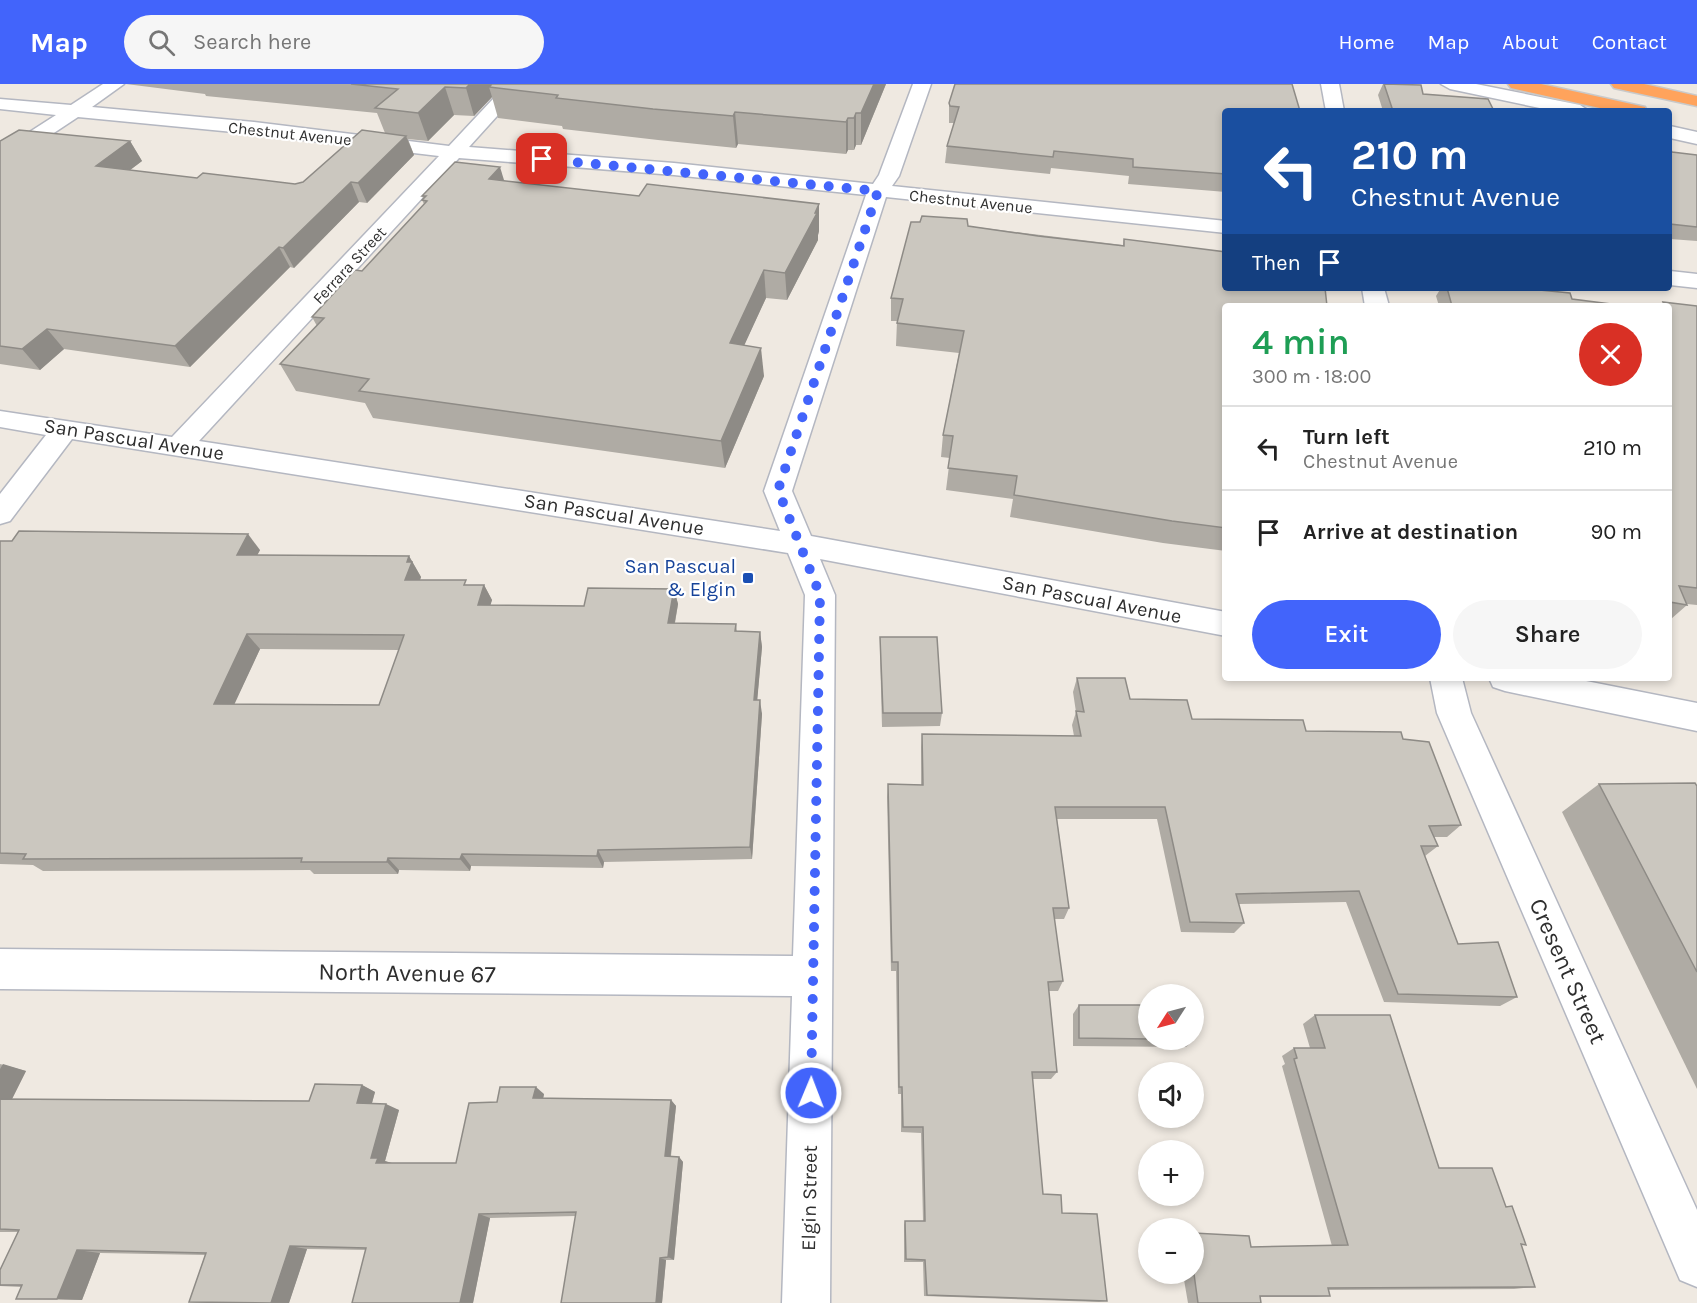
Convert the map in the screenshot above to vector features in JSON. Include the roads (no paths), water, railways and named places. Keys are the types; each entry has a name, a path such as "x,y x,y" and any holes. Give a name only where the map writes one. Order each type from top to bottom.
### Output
{"highway":[{"path":"1517,84 1625,108"},
{"path":"1620,84 1697,101"},
{"path":"1672,118 1697,124"}],"street":[{"path":"0,160 115,84"},
{"name":"Ferrara Street","path":"179,446 517,84"},
{"name":"Elgin Street","path":"806,1303 820,595 797,544 778,490 878,191 889,176 922,84"},
{"path":"1329,84 1334,108"},
{"path":"1450,84 1566,108"},
{"name":"Chestnut Avenue","path":"0,104 254,128 454,152 674,170 1222,227"},
{"path":"1672,132 1697,138"},
{"path":"1672,278 1697,281"},
{"name":"San Pascual Avenue","path":"0,419 797,544 1222,623"},
{"path":"0,514 65,429"},
{"name":"Cresent Street","path":"1447,681 1454,713 1697,1263"},
{"path":"1520,681 1697,717"},
{"name":"North Avenue 67","path":"0,969 814,976"}],"place":[{"name":"San Pascual & Elgin","path":"748,578"}]}
